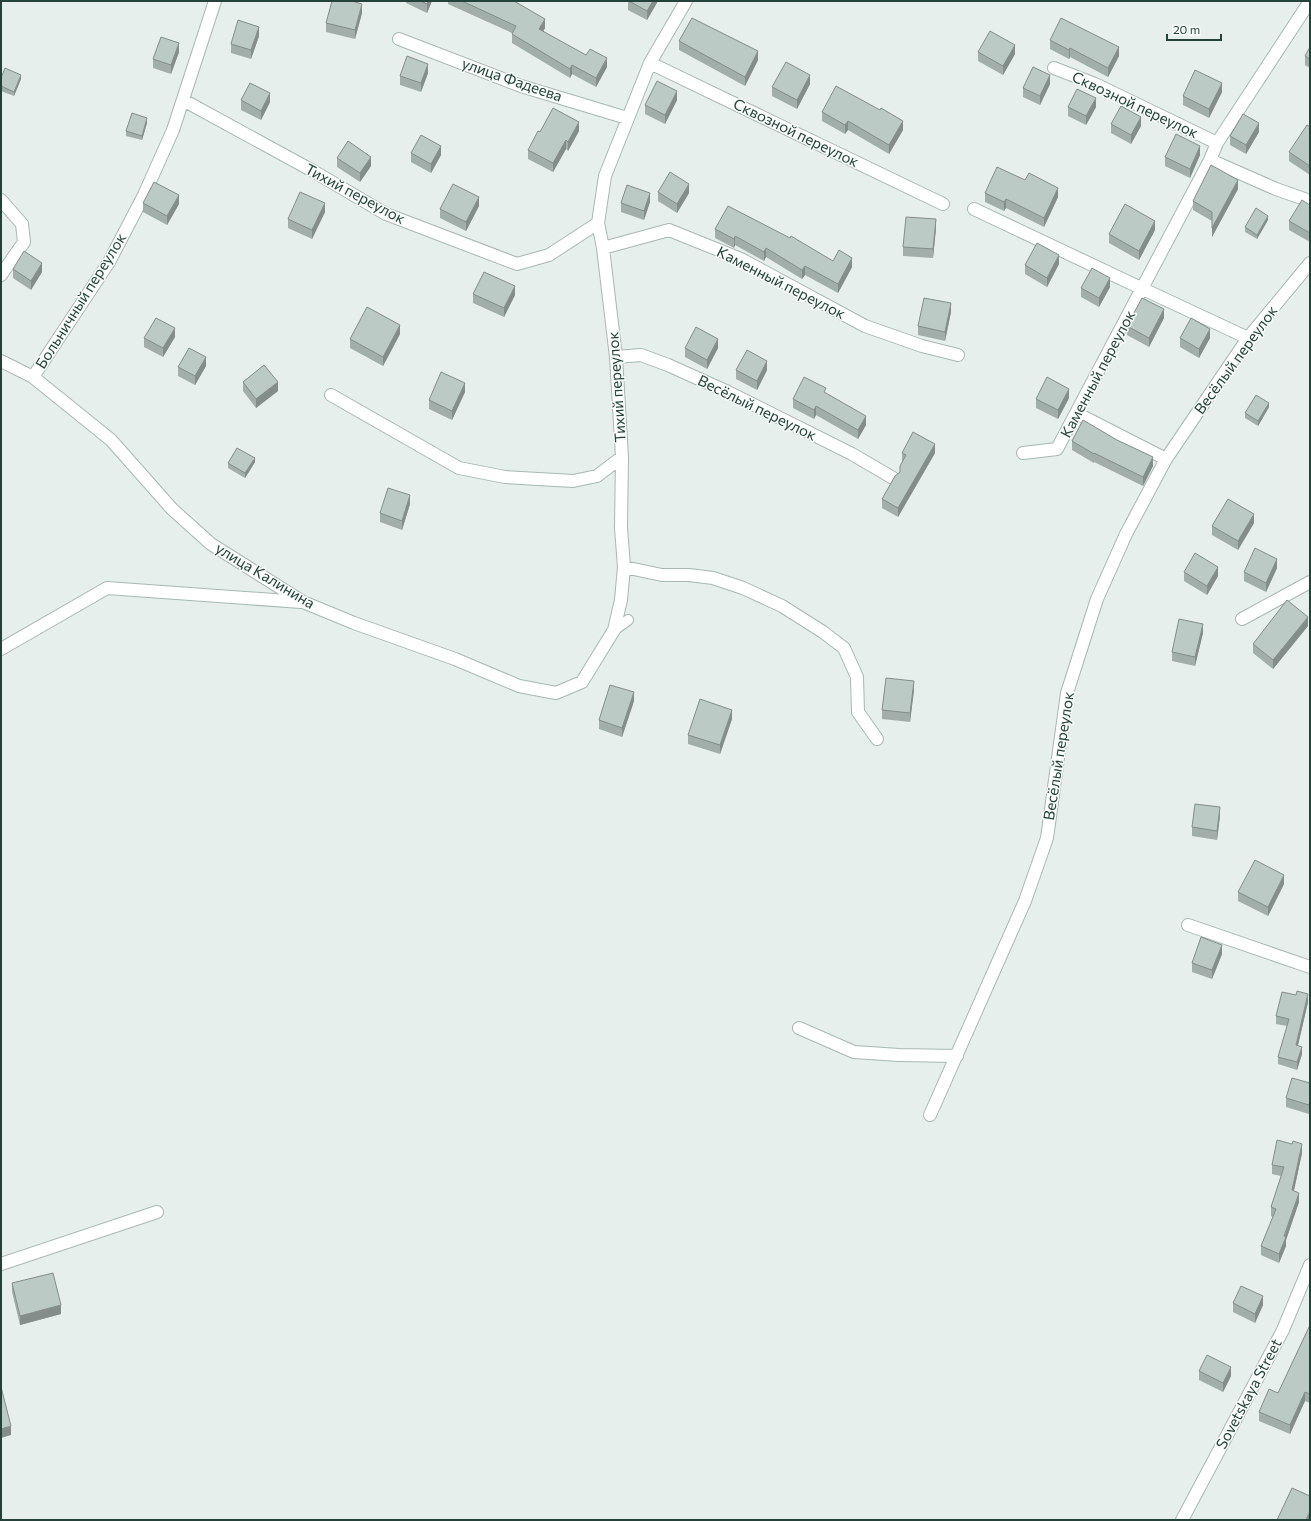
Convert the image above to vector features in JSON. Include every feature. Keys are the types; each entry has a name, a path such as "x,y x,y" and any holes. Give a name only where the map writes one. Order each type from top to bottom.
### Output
{"street":[{"name":"Больничный переулок","path":"33,377 109,262 144,195 173,130 216,1"},
{"name":"Тихий переулок","path":"582,682 614,630 621,600 624,567 621,528 622,457 616,357 603,248 598,223 605,176 650,63 686,1"},
{"name":"Каменный переулок","path":"1023,453 1057,449 1143,289 1210,160 1217,143 1310,1"},
{"name":"улица Фадеева","path":"399,39 521,86 627,118"},
{"name":"Сквозной переулок","path":"650,63 943,204"},
{"name":"Сквозной переулок","path":"1054,68 1095,84 1217,143"},
{"name":"Тихий переулок","path":"183,100 313,171 386,214 517,264 549,255 598,223"},
{"path":"1210,160 1276,189 1310,201"},
{"path":"1,200 22,224 24,242 1,275"},
{"path":"974,209 1248,338"},
{"name":"Каменный переулок","path":"603,248 669,230 742,259 865,326 922,346 958,355"},
{"name":"Весёлый переулок","path":"930,1115 1025,901 1047,838 1068,693 1097,599 1126,534 1166,459 1248,338 1310,263"},
{"name":"Весёлый переулок","path":"616,357 641,355 668,365 728,392 852,454 893,478"},
{"name":"улица Калинина","path":"1,361 33,377 110,440 172,509 211,544 304,602 354,623 455,659 519,686 556,693 582,682"},
{"name":"Тихий переулок","path":"331,395 459,468 505,477 573,481 597,476 622,457"},
{"path":"1076,413 1166,459"},
{"path":"624,567 662,575 713,578 736,586 782,606 823,632 844,648 857,677 858,712 877,739"},
{"path":"1242,618 1310,582"},
{"path":"1,649 107,588 304,602"},
{"path":"1188,925 1310,967"},
{"path":"799,1028 854,1052 899,1055 957,1056"},
{"path":"1,1264 157,1212"},
{"name":"Sovetskaya Street","path":"1182,1520 1283,1330 1310,1265"}],"lane":[{"path":"614,630 628,620"}],"building":[{"path":"332,1 352,1 362,4 355,30 326,23"},
{"path":"421,1 428,1 427,4"},
{"path":"462,1 514,1 545,19 539,29 586,55 590,49 607,58 596,78 572,65 570,69 512,34 516,26"},
{"path":"629,1 653,1 647,11"},
{"path":"692,18 758,51 745,77 679,41"},
{"path":"1061,18 1119,47 1108,68 1070,48 1069,50 1050,40"},
{"path":"238,20 259,27 251,50 231,44"},
{"path":"990,31 1015,45 1003,66 978,52"},
{"path":"161,37 179,43 171,65 153,59"},
{"path":"1310,47 1310,59 1305,56"},
{"path":"407,56 428,64 421,83 400,76"},
{"path":"786,62 810,75 797,100 772,87"},
{"path":"1033,67 1050,75 1040,96 1023,88"},
{"path":"5,68 21,75 14,92 1,86 1,78"},
{"path":"1195,70 1222,83 1209,109 1183,96"},
{"path":"657,81 677,91 665,115 645,105"},
{"path":"250,83 270,93 261,111 241,100"},
{"path":"836,86 880,110 881,108 903,121 889,145 848,121 845,125 822,112"},
{"path":"1077,89 1096,98 1086,116 1068,107"},
{"path":"1121,106 1141,117 1131,135 1111,124"},
{"path":"553,108 579,122 568,142 566,140 553,163 528,150"},
{"path":"132,113 147,118 142,136 126,131"},
{"path":"1243,114 1259,123 1246,145 1230,136"},
{"path":"1307,125 1310,127 1310,166 1289,152"},
{"path":"1176,134 1200,146 1190,169 1165,157"},
{"path":"421,135 441,146 431,164 411,153"},
{"path":"348,141 371,157 360,173 337,158"},
{"path":"1211,165 1238,180 1212,228 1212,212 1193,201"},
{"path":"997,167 1025,180 1029,173 1058,188 1044,218 1006,199 1004,202 985,193"},
{"path":"670,172 689,184 677,204 658,192"},
{"path":"154,182 179,195 167,216 143,203"},
{"path":"453,184 479,197 466,222 440,209"},
{"path":"627,185 650,193 644,211 621,203"},
{"path":"300,192 325,203 312,230 288,219"},
{"path":"1302,200 1310,205 1310,233 1289,221"},
{"path":"1125,204 1155,221 1139,251 1109,234"},
{"path":"728,206 790,238 791,236 833,261 839,250 852,258 838,284 805,266 802,270 766,248 764,252 735,236 734,239 715,229"},
{"path":"1256,208 1268,216 1257,235 1245,227"},
{"path":"906,217 936,219 933,249 903,247"},
{"path":"1037,243 1059,255 1047,278 1025,265"},
{"path":"24,251 42,263 31,281 13,269"},
{"path":"1092,268 1110,278 1099,298 1081,288"},
{"path":"484,272 515,286 504,308 473,294"},
{"path":"924,298 951,303 945,332 918,326"},
{"path":"1142,298 1164,309 1149,338 1127,326"},
{"path":"367,307 400,325 383,357 350,339"},
{"path":"156,318 175,328 163,348 144,338"},
{"path":"1191,318 1210,329 1199,349 1180,338"},
{"path":"696,327 718,339 707,360 685,348"},
{"path":"189,348 206,357 195,376 178,367"},
{"path":"747,350 767,361 757,381 736,370"},
{"path":"264,365 278,382 256,399 243,382"},
{"path":"441,372 465,383 452,411 429,400"},
{"path":"804,377 826,388 824,392 866,416 858,430 816,406 814,410 793,399"},
{"path":"1047,377 1069,389 1058,410 1036,399"},
{"path":"1256,395 1269,403 1258,421 1245,413"},
{"path":"1083,420 1117,440 1153,457 1143,477 1094,454 1072,441"},
{"path":"913,432 935,444 898,508 882,499 895,476 900,472 900,466 906,455 902,453"},
{"path":"237,448 255,458 245,473 228,463"},
{"path":"388,488 410,495 402,521 380,513"},
{"path":"1228,499 1254,514 1238,541 1212,526"},
{"path":"1255,548 1277,559 1266,583 1244,572"},
{"path":"1195,553 1218,567 1207,586 1184,572"},
{"path":"1287,600 1308,617 1273,660 1253,644"},
{"path":"1179,619 1203,624 1195,657 1172,652"},
{"path":"886,678 914,681 910,713 882,710"},
{"path":"610,685 634,692 622,728 599,720"},
{"path":"700,699 732,710 720,745 688,735"},
{"path":"1195,804 1220,807 1217,831 1192,827"},
{"path":"1255,860 1284,875 1268,907 1238,892"},
{"path":"1201,937 1222,945 1212,970 1192,963"},
{"path":"1297,991 1308,994 1296,1045 1302,1047 1297,1062 1278,1057 1289,1019 1276,1016 1282,992 1296,995"},
{"path":"1292,1078 1310,1083 1309,1105 1286,1098"},
{"path":"1277,1140 1292,1144 1293,1141 1302,1144 1292,1190 1299,1193 1284,1236 1286,1237 1279,1254 1261,1246 1276,1209 1271,1207 1284,1167 1272,1165"},
{"path":"53,1273 61,1305 20,1316 12,1283"},
{"path":"1241,1286 1263,1296 1255,1314 1233,1303"},
{"path":"1310,1325 1310,1394 1305,1392 1290,1425 1259,1412 1269,1389 1278,1393"},
{"path":"1207,1355 1231,1367 1223,1383 1199,1371"},
{"path":"1,1387 11,1426 1,1429"},
{"path":"1292,1488 1310,1496 1310,1511 1306,1520 1277,1520"}]}
